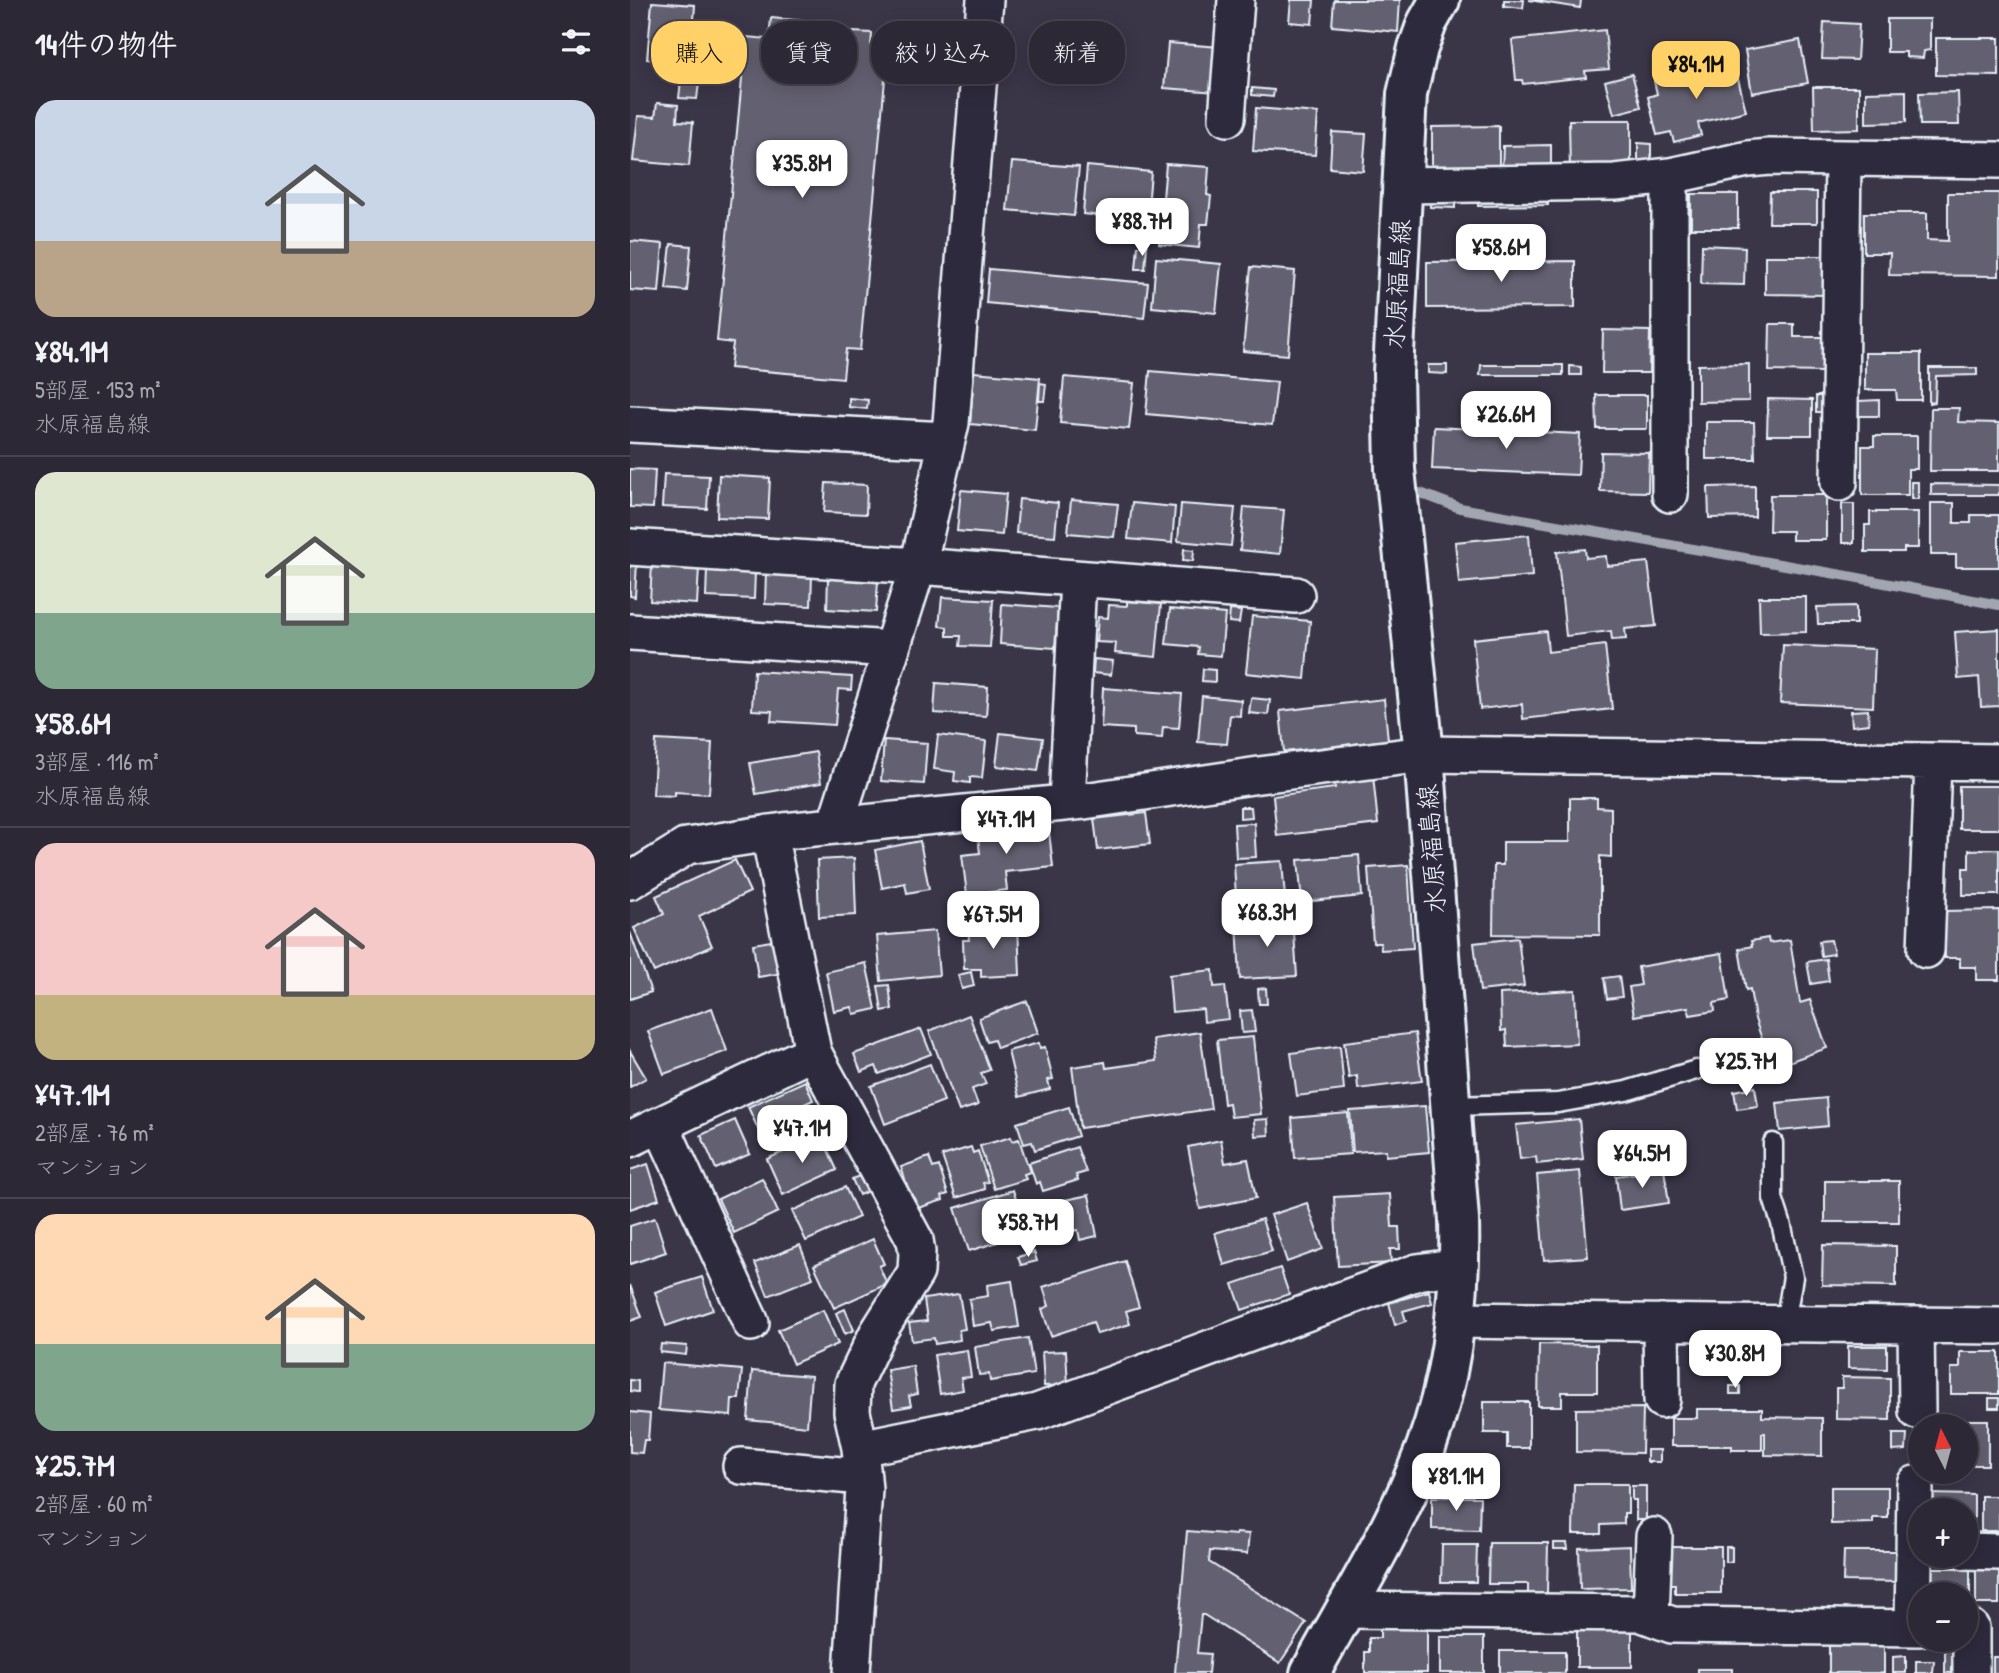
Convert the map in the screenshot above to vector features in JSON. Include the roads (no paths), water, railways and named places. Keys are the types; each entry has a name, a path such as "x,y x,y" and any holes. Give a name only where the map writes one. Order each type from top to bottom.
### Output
{"main road":[{"name":"水原福島線","path":"1310,1673 1394,1519 1418,1469 1438,1412 1451,1346 1460,1266 1459,1220 1424,754 1395,469 1393,373 1407,94 1418,48 1427,23 1440,0"}],"street":[{"path":"835,826 918,566 951,423 985,0"},
{"path":"1227,118 1237,0"},
{"path":"1401,185 1615,182 1670,176 1758,158 1999,160"},
{"path":"1839,483 1843,158"},
{"path":"1670,176 1670,494"},
{"path":"630,424 947,440"},
{"path":"630,547 1296,595"},
{"path":"1067,802 1078,579"},
{"path":"630,632 891,649"},
{"path":"630,881 687,846 769,833 1067,802 1424,754 1999,762"},
{"path":"1926,950 1933,762"},
{"path":"769,833 813,1052 915,1240 918,1252 916,1272 877,1334 853,1384 852,1412 864,1489 852,1673"},
{"path":"630,1139 813,1052"},
{"path":"662,1125 751,1323"},
{"path":"741,1466 861,1462 1037,1412 1417,1272 1460,1266"},
{"path":"1454,1320 1999,1326"},
{"path":"1661,1322 1662,1400"},
{"path":"1916,1325 1917,1411"},
{"path":"1915,1484 1915,1498"},
{"path":"1651,1617 1654,1536"},
{"path":"1978,1551 1999,1552"},
{"path":"1344,1610 1640,1613 1672,1625 1908,1628"},
{"path":"1971,1673 1974,1652"}],"lane":[{"path":"1450,1106 1558,1103 1626,1091 1696,1070"},
{"path":"1773,1143 1773,1198 1793,1276 1785,1323"}],"waterway":[{"path":"1420,493 1460,508 1999,605"}]}
